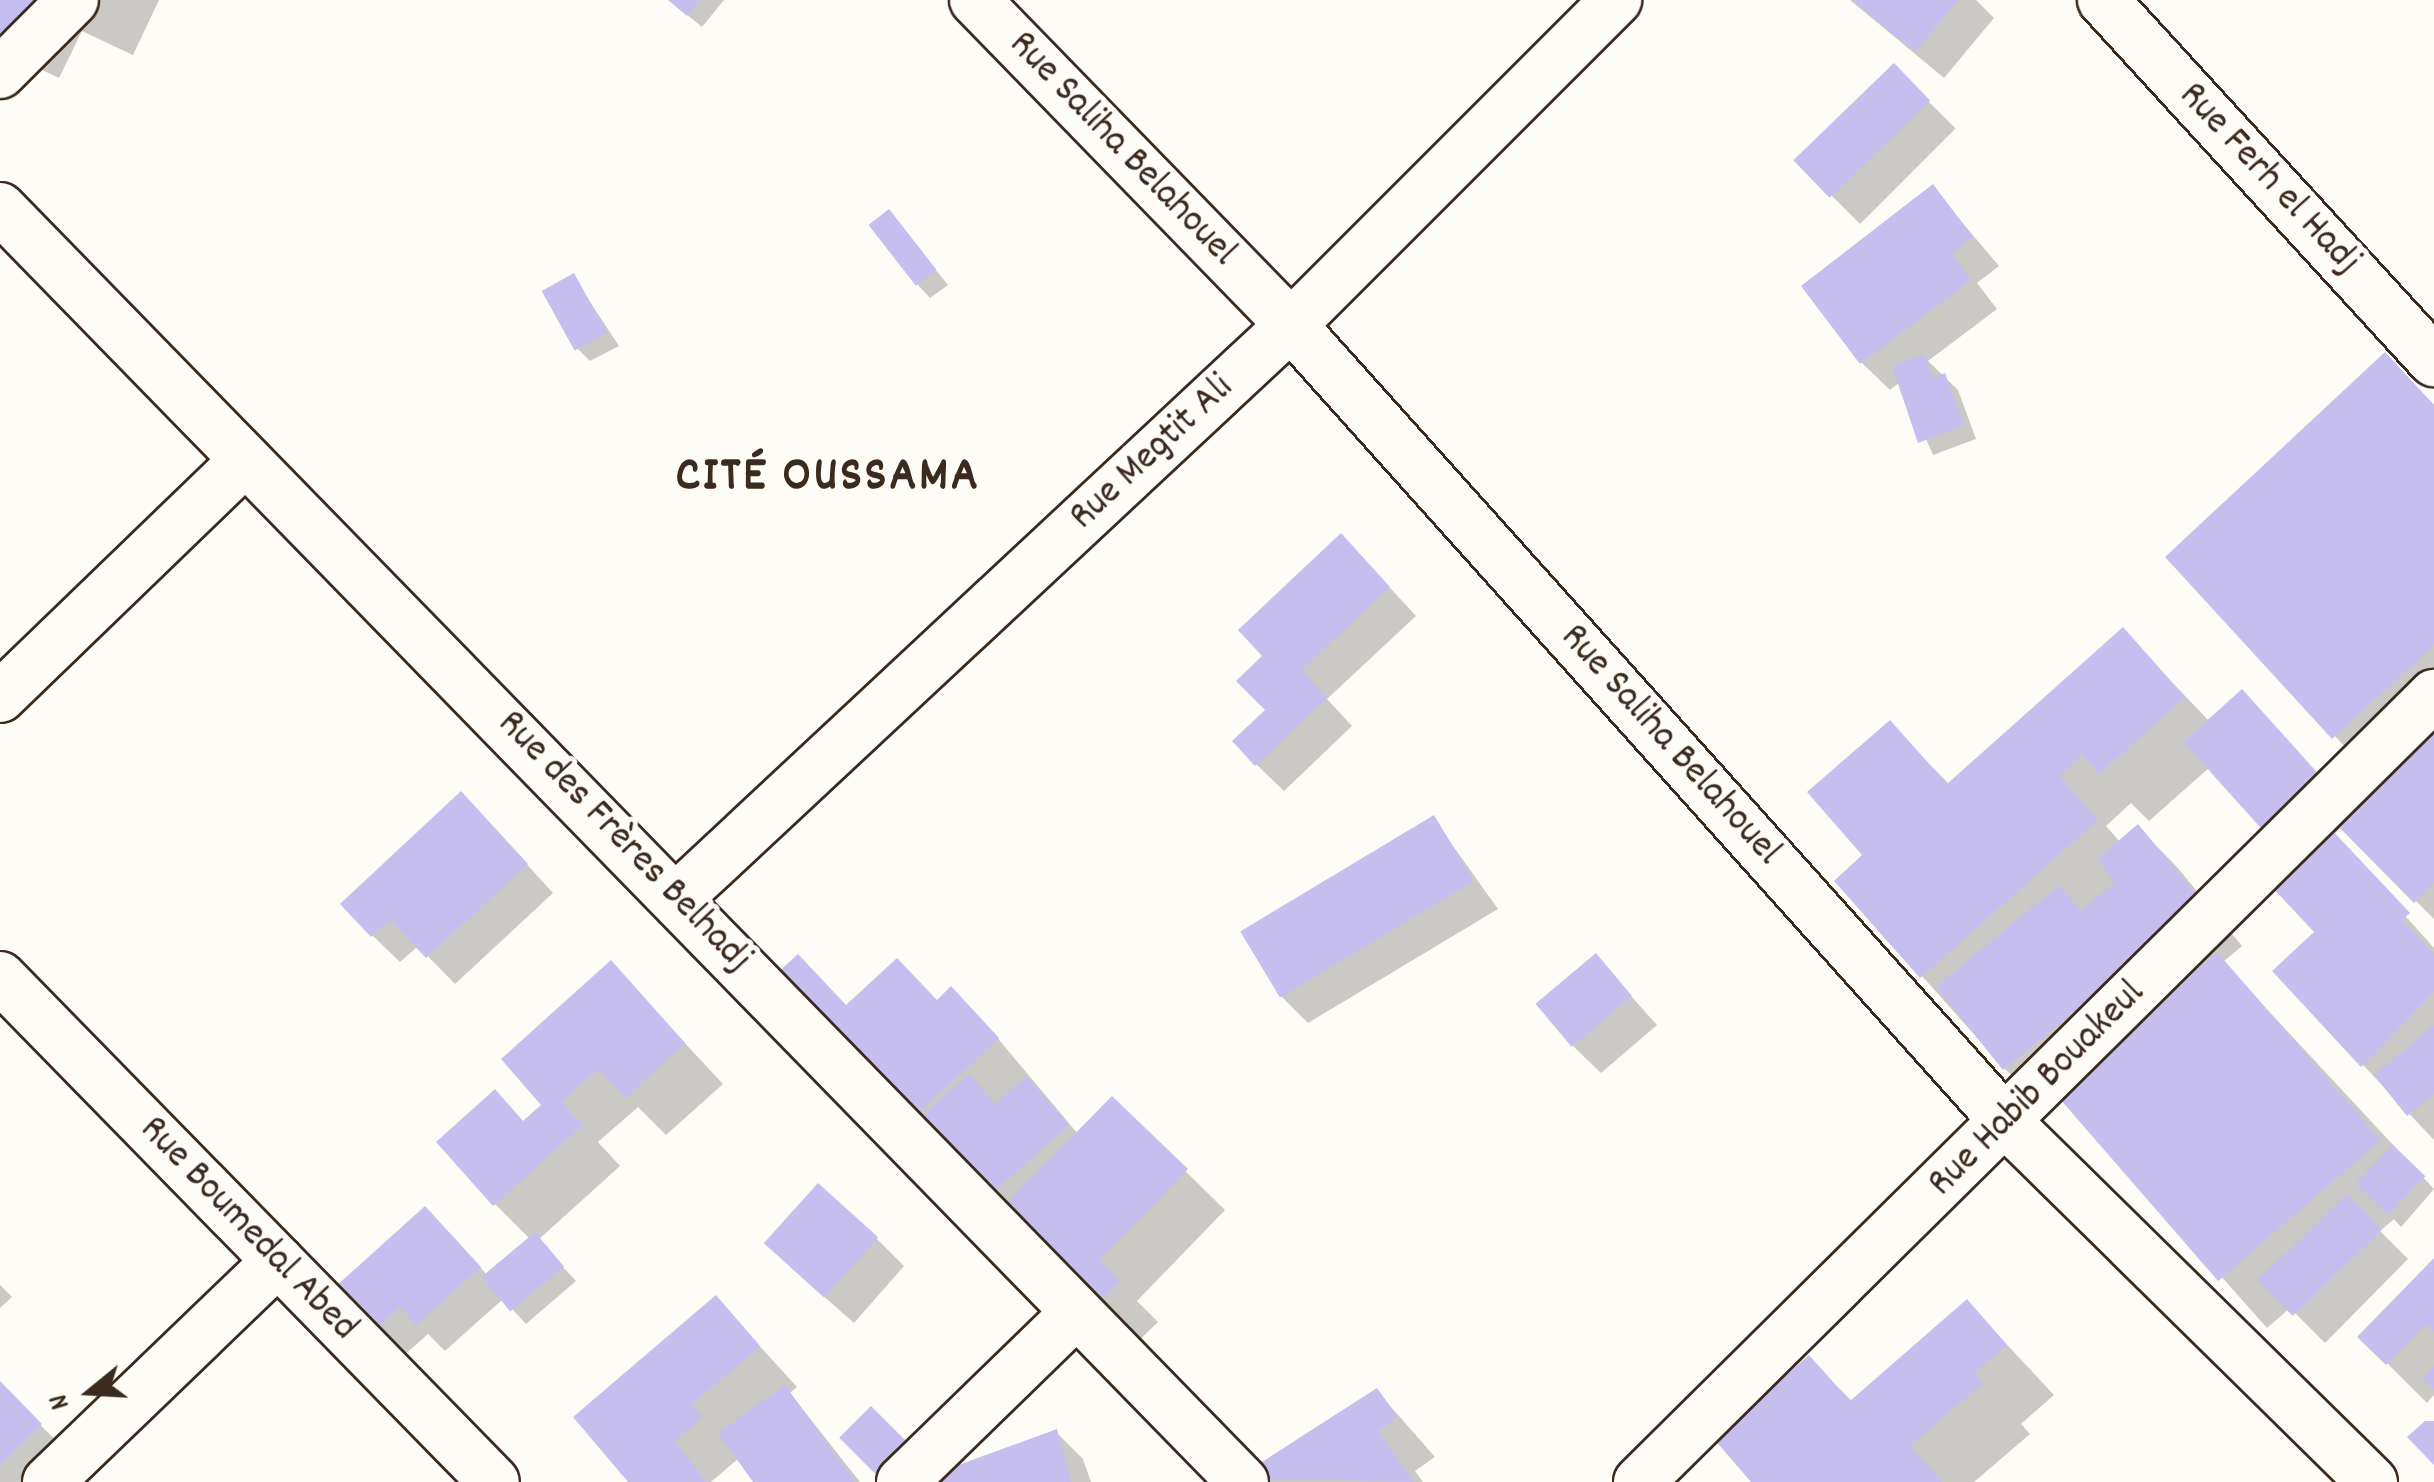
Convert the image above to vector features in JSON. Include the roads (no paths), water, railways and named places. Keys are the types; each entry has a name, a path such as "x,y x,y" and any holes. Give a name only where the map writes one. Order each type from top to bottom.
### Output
{"street":[{"path":"0,73 74,0"},
{"name":"Rue Saliha Belahouel","path":"975,0 1291,325 2007,1122 2372,1482"},
{"name":"Rue Megtit Ali","path":"678,898 1291,325 1616,0"},
{"name":"Rue Ferh el Hadj","path":"2103,0 2434,360"},
{"name":"Rue des Frères Belhadj","path":"0,208 678,898 1074,1315 1243,1482"},
{"path":"0,697 245,460"},
{"name":"Rue Habib Bouakeul","path":"1639,1482 2007,1122 2434,695"},
{"name":"Rue Boumedal Abed","path":"0,977 494,1482"},
{"path":"48,1482 278,1260"},
{"path":"902,1482 1074,1315"}],"district":[{"name":"CITÉ OUSSAMA","path":"828,479"}]}
